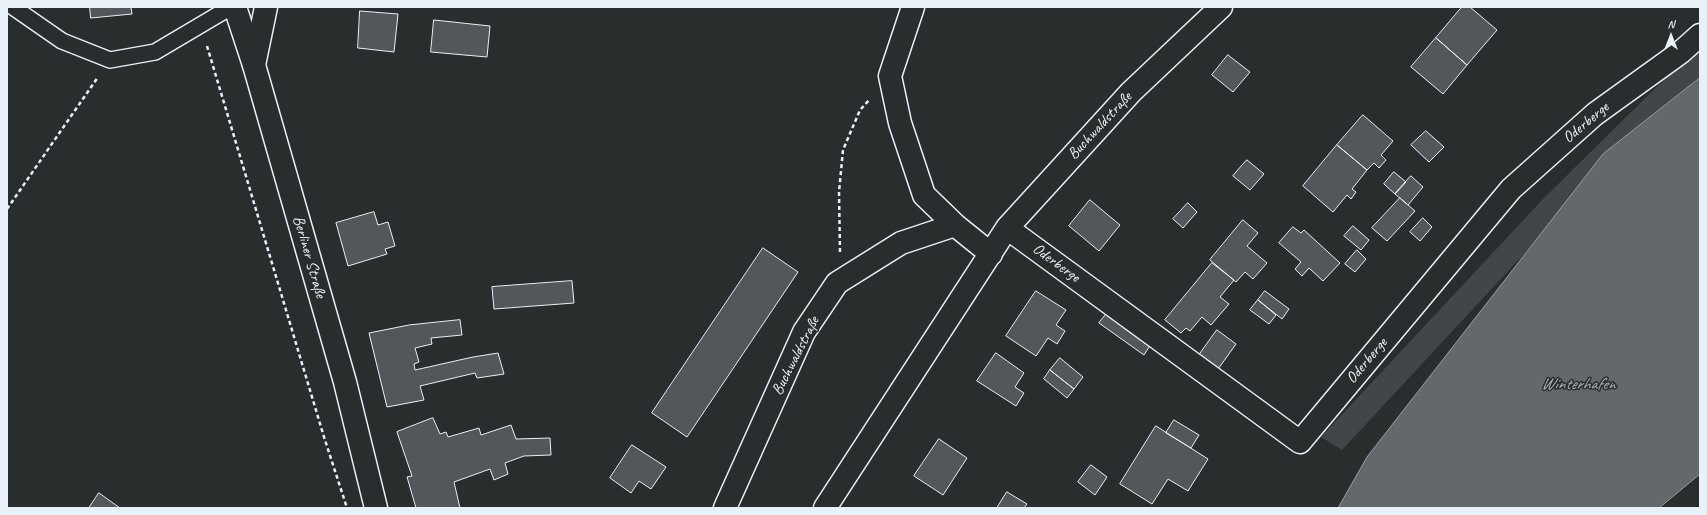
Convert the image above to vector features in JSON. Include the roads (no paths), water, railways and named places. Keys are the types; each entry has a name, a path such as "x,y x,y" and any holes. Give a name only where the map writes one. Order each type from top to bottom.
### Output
{"street":[{"name":"Berliner Straße","path":"235,7 254,65 345,382 376,508"},
{"path":"254,65 266,7"},
{"path":"913,7 890,76 900,123 924,195 990,254"},
{"name":"Buchwaldstraße","path":"825,508 1007,228 1132,92 1221,7"},
{"name":"Oderberge","path":"1007,228 1300,442 1511,189 1595,114 1680,52 1700,35"},
{"name":"Buchwaldstraße","path":"725,508 804,332 837,282 901,243 955,224"}],"lane":[{"path":"13,7 62,41 110,60 155,52 231,7"}],"water":[{"name":"Winterhafen","path":"1700,78 1700,474 1659,508 1338,508 1367,457 1603,154"}]}
